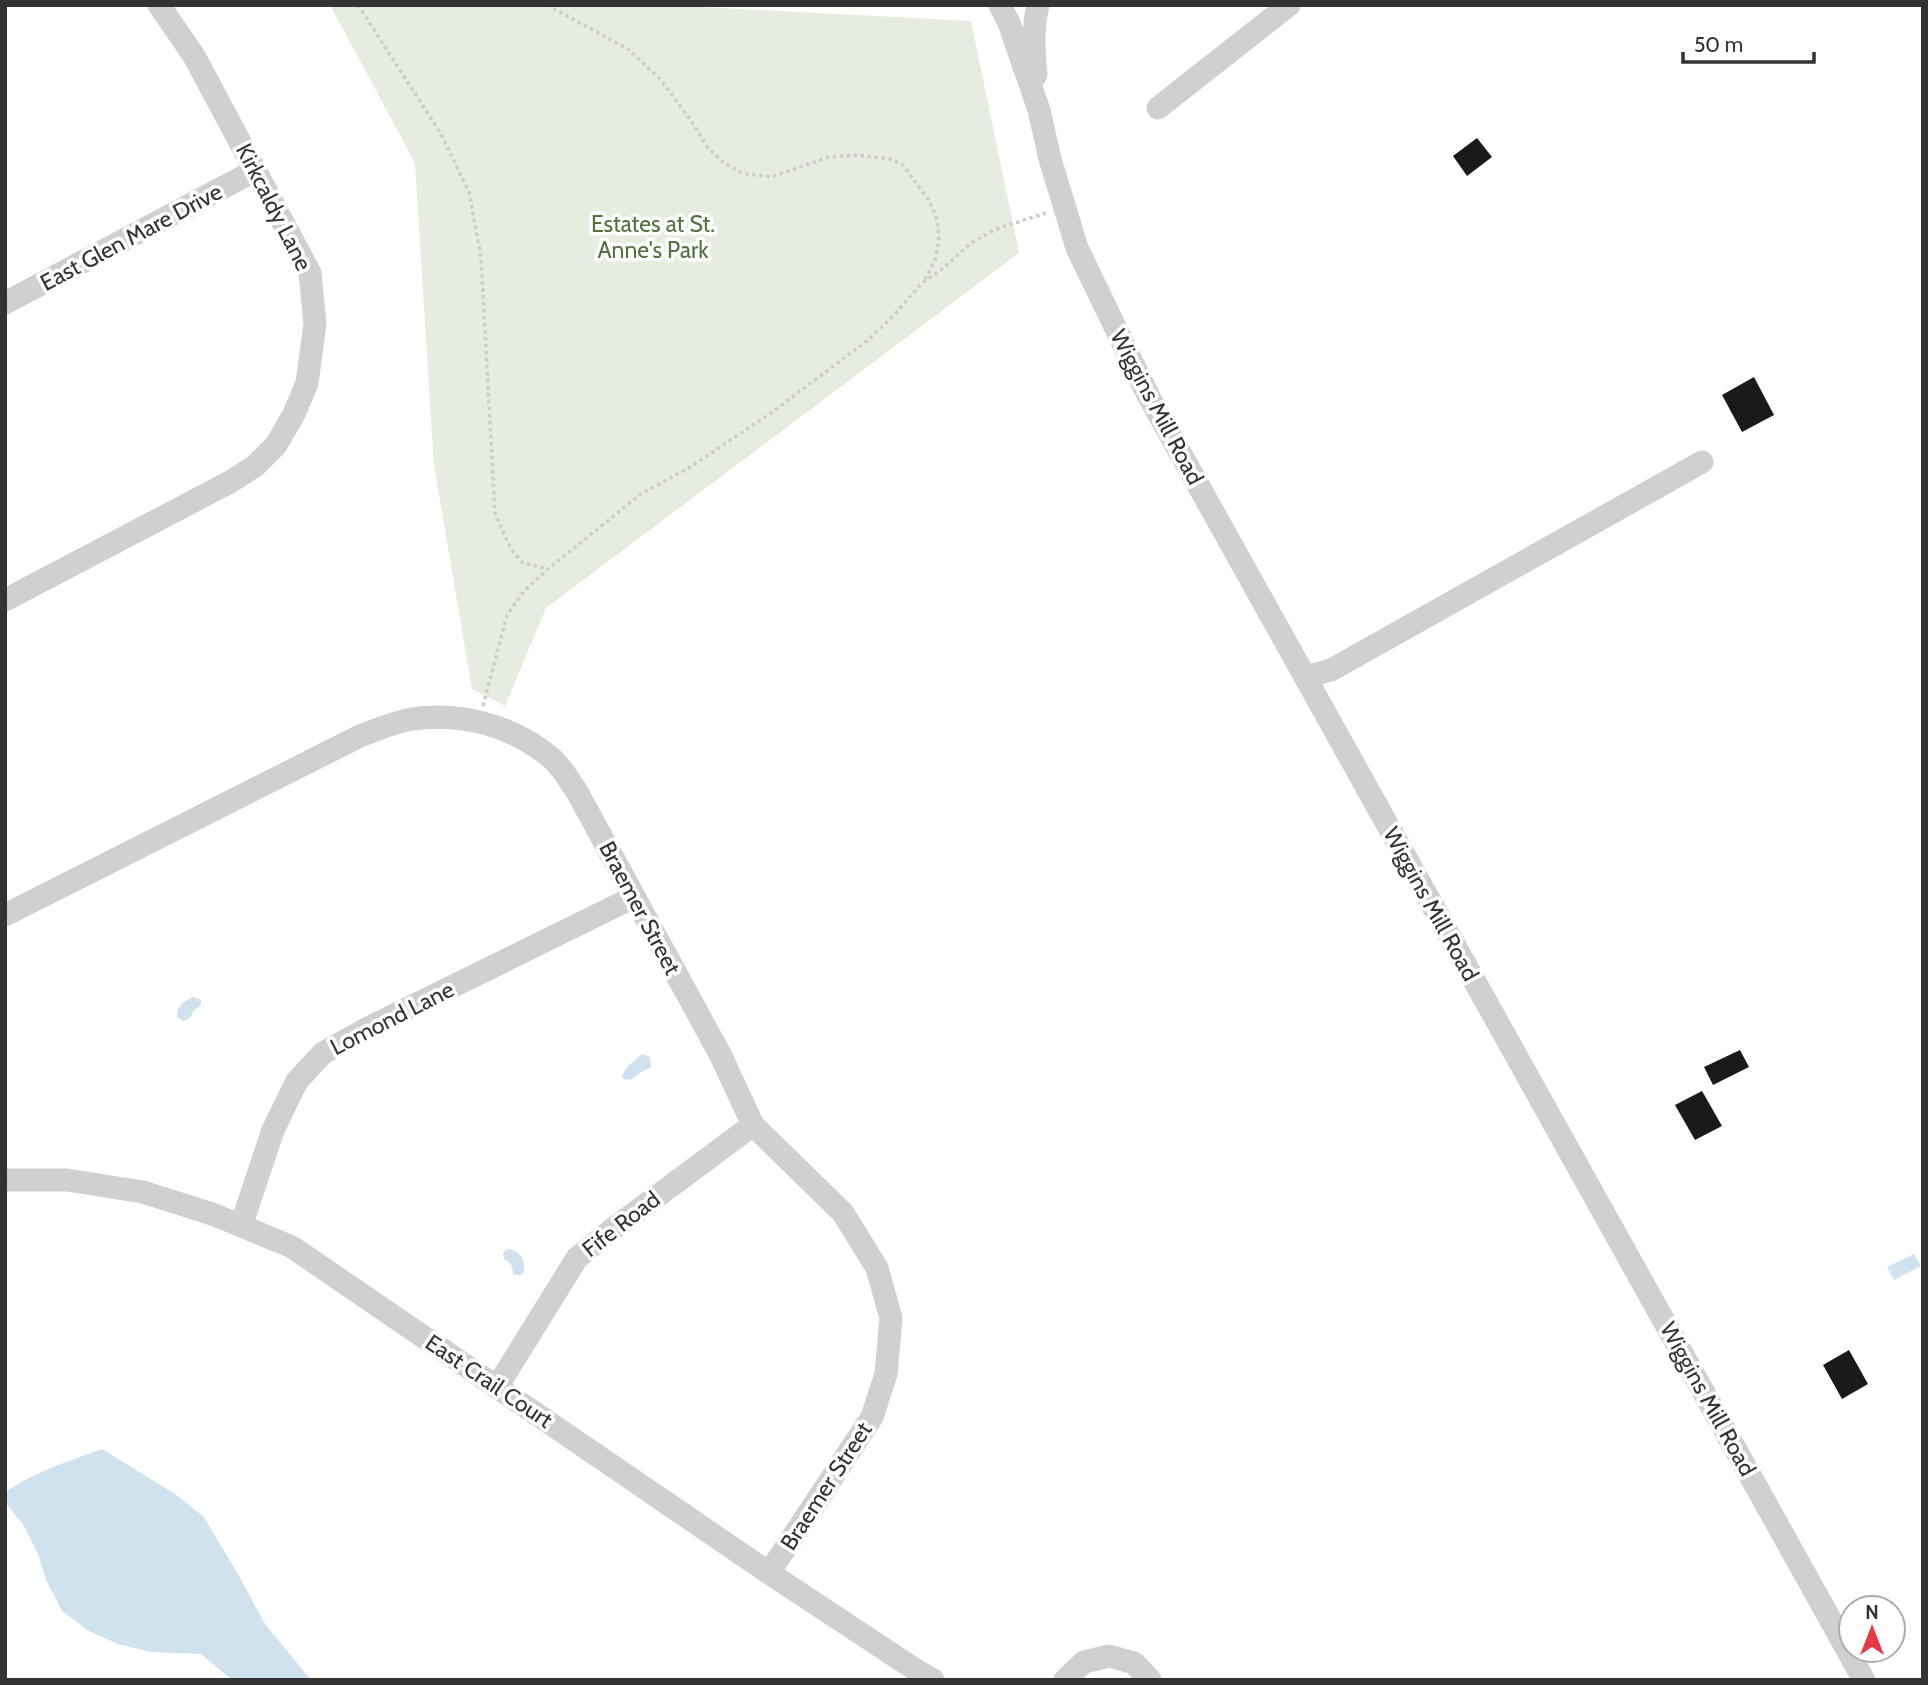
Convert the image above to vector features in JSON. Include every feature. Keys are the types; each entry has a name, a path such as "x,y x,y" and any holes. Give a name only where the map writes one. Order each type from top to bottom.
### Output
{"street":[{"name":"Kirkcaldy Lane","path":"5,600 230,482 255,466 276,445 294,414 307,383 315,324 310,273 194,56 159,5"},
{"name":"Wiggins Mill Road","path":"1000,5 1009,23 1039,110 1050,159 1077,248 1148,395 1864,1680"},
{"name":"Wiggins Mill Road","path":"1038,5 1034,17 1033,46 1039,110"},
{"path":"1158,108 1289,5"},
{"name":"East Glen Mare Drive","path":"5,303 256,170"},
{"path":"1305,677 1331,670 1702,462"},
{"name":"Braemer Street","path":"5,915 360,736 411,719 458,718 488,723 522,737 552,757 576,790 720,1056 753,1125 843,1213 877,1268 891,1318 886,1374 872,1418 769,1573"},
{"name":"Lomond Lane","path":"241,1226 273,1130 297,1081 323,1053 368,1028 634,897"},
{"name":"Fife Road","path":"497,1387 577,1258 753,1125"},
{"name":"East Crail Court","path":"5,1180 67,1180 144,1192 215,1215 292,1247 769,1573 933,1680"},
{"path":"1065,1680 1084,1662 1109,1656 1134,1663 1150,1680"}],"path":[{"path":"358,5 441,134 469,192 481,257 495,514 511,549 523,564 548,569"},
{"path":"547,5 628,49 661,80 708,148 723,162 742,173 771,177 829,157 856,155 891,159 903,165 928,199 936,216 939,236 936,258 922,284"},
{"path":"479,721 507,615 524,591 548,569 641,494 692,466 771,414 856,349 894,315 922,284 971,243 996,229 1065,208"}],"green space":[{"name":"Estates at St. Anne's Park","path":"330,5 664,5 971,21 1019,253 546,608 505,706 472,689 434,465 415,163"}],"water":[{"path":"194,997 201,1000 201,1005 189,1019 183,1021 177,1017 178,1010 184,1002"},
{"path":"642,1054 650,1057 651,1067 632,1079 623,1079 622,1075 629,1065"},
{"path":"507,1249 522,1258 522,1275 514,1275 511,1264 504,1259 503,1253"},
{"path":"1914,1254 1921,1266 1894,1280 1887,1267"},
{"path":"102,1449 175,1494 203,1516 265,1624 311,1680 232,1680 201,1654 151,1652 118,1644 89,1631 62,1611 24,1526 5,1502 5,1492 40,1473"}],"building":[{"path":"1477,138 1492,157 1467,176 1453,156"},
{"path":"1754,377 1774,415 1742,432 1722,395"},
{"path":"1740,1050 1749,1067 1713,1085 1704,1067"},
{"path":"1702,1091 1722,1126 1695,1140 1675,1105"},
{"path":"1849,1350 1868,1384 1842,1399 1823,1365"}]}
